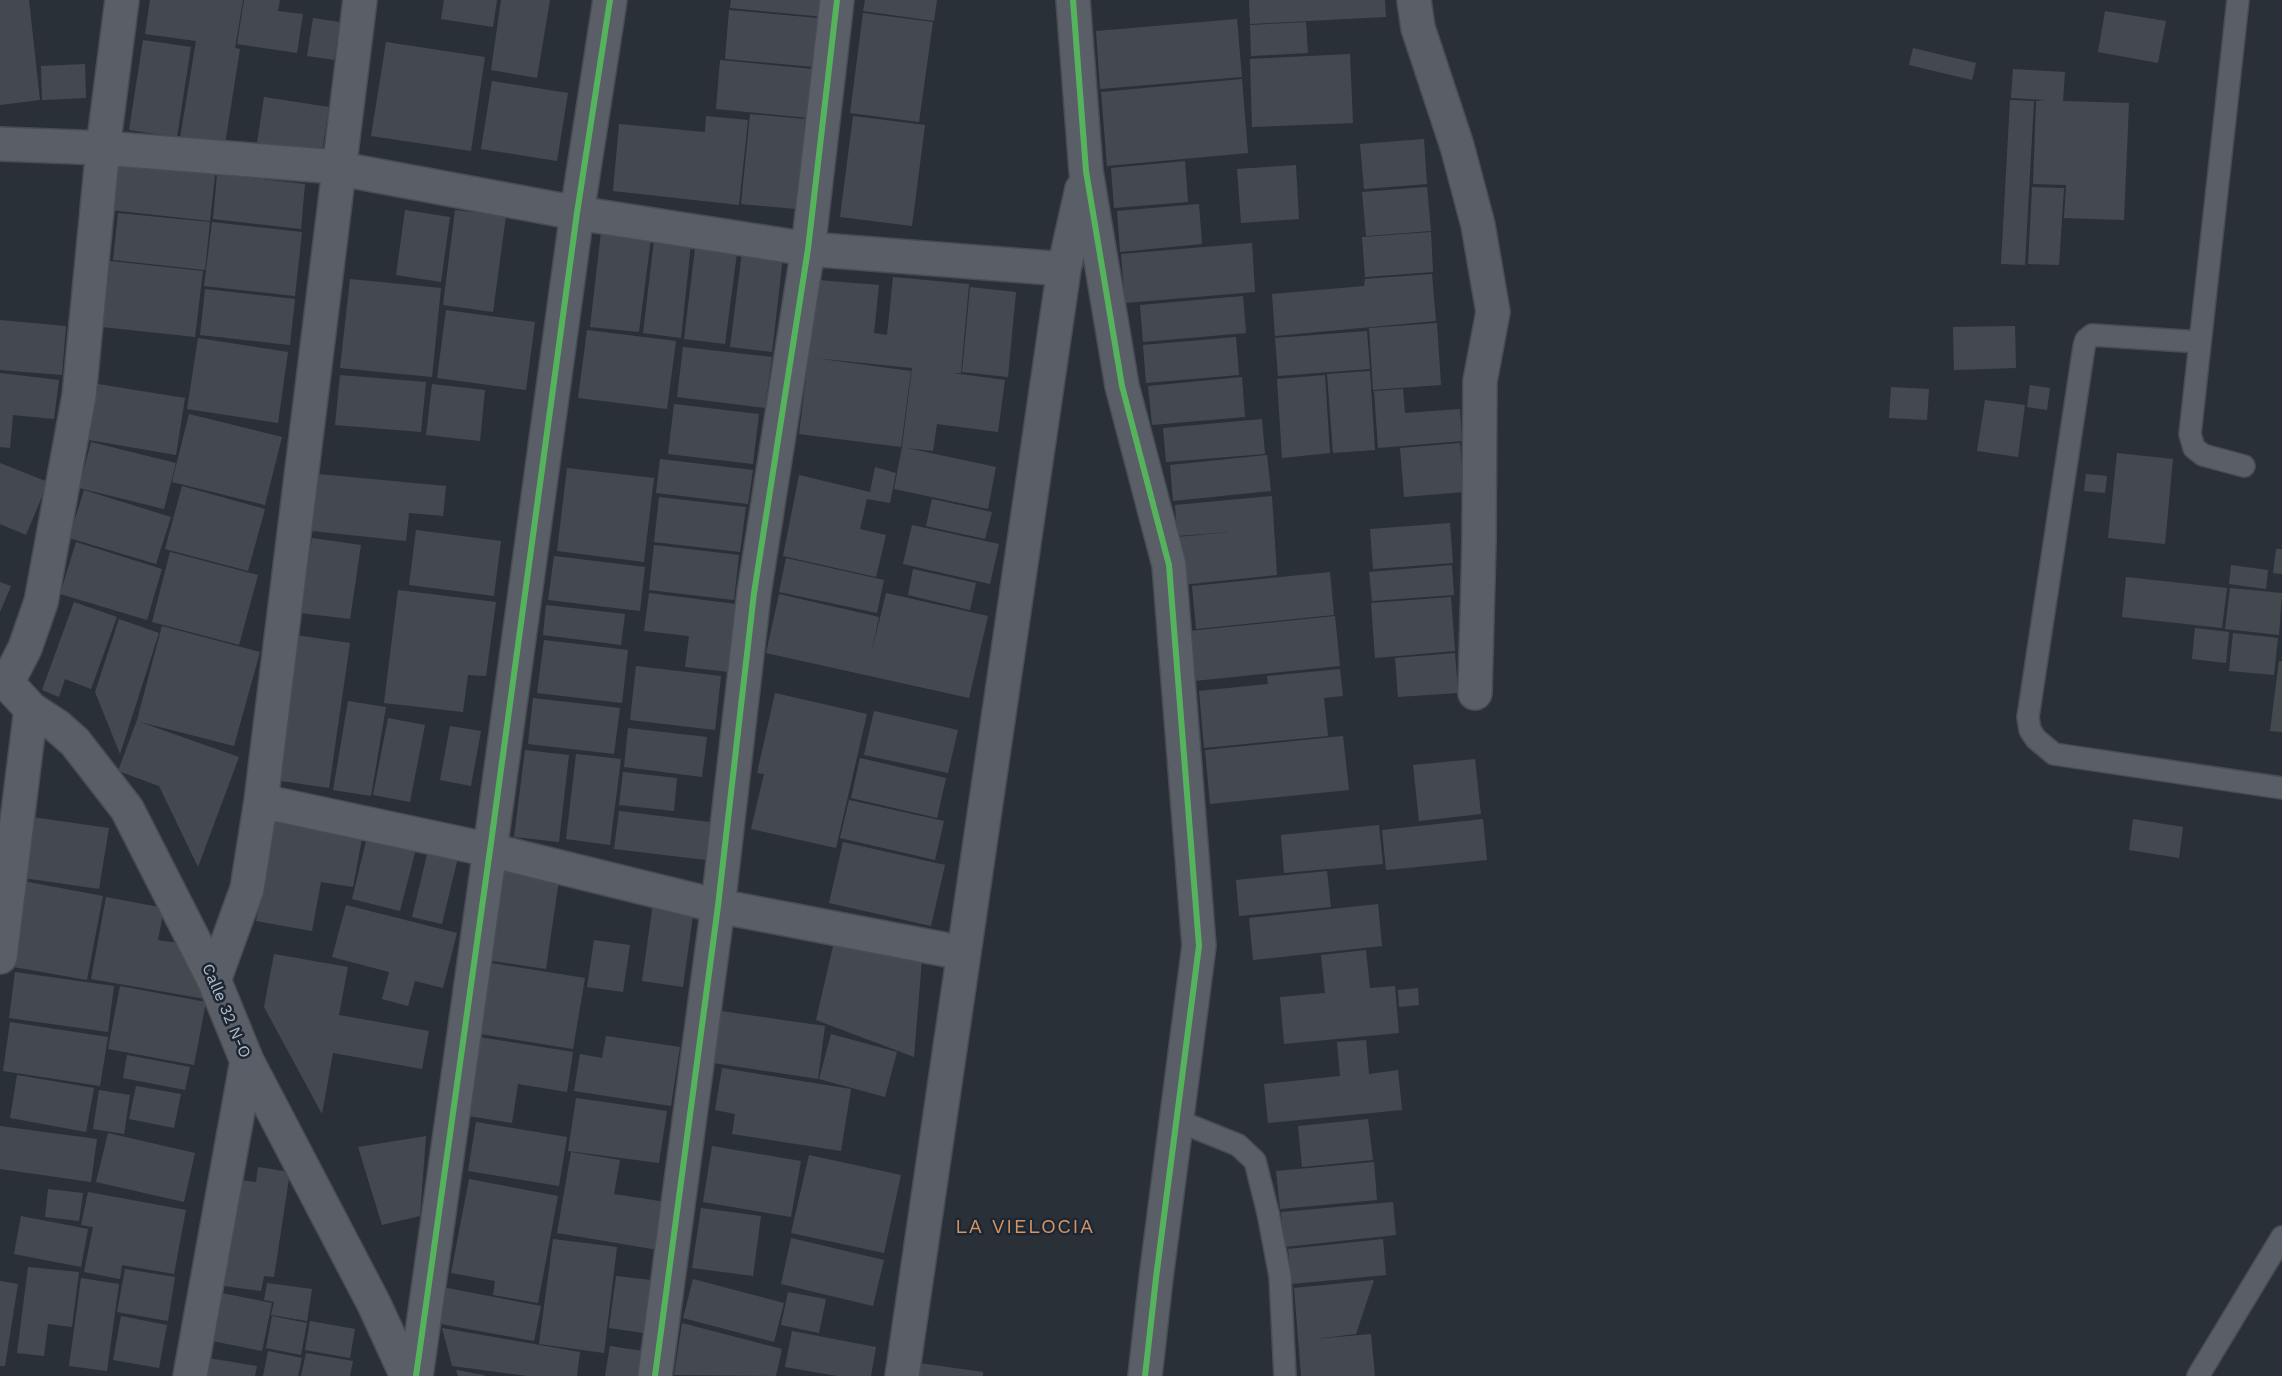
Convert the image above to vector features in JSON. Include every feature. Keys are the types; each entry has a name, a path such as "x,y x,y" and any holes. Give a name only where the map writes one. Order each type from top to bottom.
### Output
{"street":[{"path":"3,681 25,648 41,602 76,408 103,148 122,0"},
{"path":"214,980 247,889 261,801 360,0"},
{"path":"416,1376 577,213 610,0"},
{"path":"656,1376 718,906 754,593 808,249 837,0"},
{"path":"1073,0 1086,171 1122,387 1169,565 1199,946 1145,1376"},
{"path":"1414,0 1418,28 1456,146 1478,225 1493,312 1479,381 1479,542 1475,693"},
{"path":"0,144 103,148 324,166 577,213 808,249 1064,269"},
{"path":"902,1376 1064,269 1086,171"},
{"name":"Calle 32 N-O","path":"3,681 31,709 57,726 75,742 127,809 214,980 247,1061 374,1304 407,1376"},
{"path":"0,957 31,709"},
{"path":"261,801 490,850 718,906 963,953"},
{"path":"190,1376 247,1061"}],"lane":[{"path":"2238,0 2190,434 2194,448 2203,455 2244,466"},
{"path":"2200,342 2092,335 2086,340 2029,705 2030,730 2036,739 2054,754 2282,788"},
{"path":"1176,1120 1238,1145 1255,1161 1280,1276 1285,1376"},
{"path":"2198,1376 2282,1237"}],"building":[{"path":"0,0 29,0 40,100 0,105"},
{"path":"150,0 243,0 235,48 240,49 225,144 180,138 196,41 145,34"},
{"path":"244,0 280,0 278,11 303,14 297,53 237,44"},
{"path":"444,0 497,0 493,27 441,19"},
{"path":"501,0 550,0 537,78 491,70"},
{"path":"731,0 825,0 824,17 730,8"},
{"path":"865,0 937,0 934,21 863,11"},
{"path":"1249,0 1385,0 1386,17 1250,24"},
{"path":"729,10 818,18 814,67 725,59"},
{"path":"2105,11 2166,21 2158,63 2098,52"},
{"path":"863,13 933,22 919,122 850,113"},
{"path":"313,18 340,22 334,60 307,56"},
{"path":"1237,19 1242,77 1100,89 1096,31"},
{"path":"1306,22 1308,53 1251,56 1250,25"},
{"path":"143,40 191,47 177,137 129,130"},
{"path":"386,42 485,57 471,151 371,136"},
{"path":"1913,48 1976,63 1972,80 1909,65"},
{"path":"1350,54 1353,123 1252,127 1250,59"},
{"path":"720,60 813,69 809,118 716,109"},
{"path":"85,64 86,98 42,100 41,66"},
{"path":"2013,69 2065,72 2063,101 2129,103 2124,220 2064,218 2066,185 2033,184 2036,101 2046,100 2011,98"},
{"path":"1242,79 1248,153 1107,166 1101,92"},
{"path":"492,81 568,93 557,161 481,149"},
{"path":"264,97 329,107 322,152 257,143"},
{"path":"2010,100 2034,101 2025,265 2001,264"},
{"path":"750,114 805,119 796,209 741,204"},
{"path":"706,116 748,120 739,205 613,191 619,124 705,132"},
{"path":"853,116 925,125 912,226 840,217"},
{"path":"1424,139 1427,184 1364,189 1360,144"},
{"path":"1185,161 1188,202 1114,208 1111,168"},
{"path":"115,164 215,175 210,221 110,210"},
{"path":"1296,165 1299,219 1241,223 1237,169"},
{"path":"217,174 305,184 301,229 213,219"},
{"path":"1427,187 1431,231 1366,236 1362,192"},
{"path":"2032,187 2064,188 2059,265 2028,264"},
{"path":"1199,204 1202,244 1120,252 1117,211"},
{"path":"405,210 450,217 441,282 396,275"},
{"path":"455,210 506,216 493,312 443,305"},
{"path":"118,213 210,222 205,270 113,260"},
{"path":"212,222 302,232 295,296 204,286"},
{"path":"601,232 651,238 639,332 590,327"},
{"path":"1431,232 1433,272 1365,277 1362,237"},
{"path":"654,240 691,244 681,338 643,333"},
{"path":"1252,243 1255,292 1125,303 1121,254"},
{"path":"695,248 737,253 725,344 684,339"},
{"path":"742,252 783,257 772,352 730,347"},
{"path":"110,261 203,271 195,337 102,327"},
{"path":"1432,274 1436,321 1275,336 1272,294 1364,286 1365,279"},
{"path":"893,277 969,284 961,373 953,373 1005,380 998,432 937,424 933,451 907,448 996,467 988,509 894,489 902,447 912,368 814,358 911,371 901,447 799,434 818,280 879,285 874,333 887,335"},
{"path":"350,279 441,288 432,377 340,368"},
{"path":"970,287 1016,292 1008,377 962,372"},
{"path":"205,289 295,299 290,345 200,335"},
{"path":"1243,296 1246,333 1143,342 1140,305"},
{"path":"446,310 535,322 526,390 437,378"},
{"path":"0,320 66,326 62,375 0,370"},
{"path":"1437,323 1441,385 1373,390 1369,328"},
{"path":"2015,326 2016,368 1954,370 1953,327"},
{"path":"587,330 676,341 667,409 578,398"},
{"path":"1367,331 1370,369 1278,376 1275,338"},
{"path":"1236,337 1239,375 1146,383 1143,345"},
{"path":"198,338 288,352 278,423 187,409"},
{"path":"683,347 772,357 765,408 677,397"},
{"path":"1370,371 1375,450 1333,453 1327,374"},
{"path":"0,373 59,380 54,419 13,415 10,448 0,447"},
{"path":"340,375 426,382 421,432 335,425"},
{"path":"1325,375 1330,453 1282,458 1277,379"},
{"path":"1242,377 1245,417 1152,425 1148,386"},
{"path":"98,384 185,398 176,455 89,440"},
{"path":"432,384 485,390 480,441 426,435"},
{"path":"2030,385 2050,388 2047,410 2027,407"},
{"path":"1891,387 1929,389 1927,420 1889,418"},
{"path":"1403,389 1405,413 1460,409 1462,441 1378,448 1374,391"},
{"path":"1985,400 2025,405 2018,457 1977,451"},
{"path":"674,404 759,414 753,464 668,454"},
{"path":"189,414 282,437 265,505 172,482"},
{"path":"1262,419 1265,454 1166,462 1163,428"},
{"path":"91,442 176,463 164,509 79,488"},
{"path":"1460,443 1464,492 1404,497 1400,448"},
{"path":"2117,453 2173,459 2165,544 2108,538"},
{"path":"1267,455 1271,491 1173,501 1170,465"},
{"path":"660,459 753,470 748,504 656,493"},
{"path":"0,463 48,482 26,535 0,524"},
{"path":"875,467 896,473 890,503 867,499 860,529 886,535 876,577 783,556 799,475 870,492"},
{"path":"567,468 654,478 644,562 557,551"},
{"path":"318,474 446,486 443,516 409,513 406,541 312,531"},
{"path":"2086,474 2107,476 2105,493 2084,491"},
{"path":"182,486 265,509 248,571 165,549"},
{"path":"84,490 171,517 156,564 69,538"},
{"path":"1272,496 1277,575 1181,585 1177,537 1230,532 1177,536 1175,505"},
{"path":"659,497 746,507 740,552 654,542"},
{"path":"932,499 992,512 985,539 926,526"},
{"path":"1450,523 1453,563 1373,569 1370,529"},
{"path":"912,525 999,544 990,584 903,564"},
{"path":"416,530 501,541 494,596 409,585"},
{"path":"312,538 361,545 350,619 300,613"},
{"path":"76,542 162,569 147,620 60,594"},
{"path":"654,545 739,555 734,600 649,590"},
{"path":"2276,549 2282,549 2282,574 2273,573"},
{"path":"170,552 258,575 239,645 152,622"},
{"path":"554,556 645,567 640,611 548,600"},
{"path":"786,558 884,580 877,613 779,592"},
{"path":"1452,565 1454,595 1372,601 1369,572"},
{"path":"2231,565 2268,570 2266,589 2229,584"},
{"path":"913,569 976,583 970,610 908,595"},
{"path":"1330,572 1334,615 1196,629 1192,586"},
{"path":"2126,577 2227,588 2222,628 2122,617"},
{"path":"0,582 11,586 0,612"},
{"path":"2230,588 2282,593 2279,635 2225,629"},
{"path":"398,590 496,602 486,676 468,675 463,712 384,703"},
{"path":"649,593 736,604 728,672 685,667 689,636 644,631"},
{"path":"886,593 988,616 969,698 766,653 779,594 879,617 871,655"},
{"path":"1451,597 1455,651 1375,658 1371,603"},
{"path":"74,602 117,617 91,689 65,679 59,697 42,690"},
{"path":"546,605 625,614 621,645 543,635"},
{"path":"1335,616 1340,666 1194,681 1189,631"},
{"path":"119,619 159,633 120,754 95,692"},
{"path":"162,626 260,652 234,746 140,722 239,757 198,867 159,786 118,771 137,720"},
{"path":"2195,628 2229,632 2226,663 2192,659"},
{"path":"2233,633 2278,638 2274,675 2229,671"},
{"path":"295,635 350,643 329,788 274,780"},
{"path":"544,640 628,650 622,703 537,693"},
{"path":"1455,653 1458,693 1398,697 1395,658"},
{"path":"2279,661 2282,661 2282,732 2270,731"},
{"path":"636,666 721,676 715,730 630,720"},
{"path":"1340,669 1343,696 1324,698 1328,736 1204,748 1199,691 1268,684 1267,676"},
{"path":"775,693 867,714 836,848 751,829 764,774 757,773"},
{"path":"533,698 620,708 614,754 528,744"},
{"path":"348,701 386,707 371,796 333,790"},
{"path":"874,711 958,730 948,773 864,755"},
{"path":"388,718 425,725 410,802 373,795"},
{"path":"450,726 481,731 471,786 440,780"},
{"path":"628,728 707,737 702,777 624,767"},
{"path":"1343,736 1349,790 1210,804 1205,750"},
{"path":"525,750 569,755 559,842 514,837"},
{"path":"576,754 621,759 610,845 566,839"},
{"path":"860,758 946,778 937,818 851,798"},
{"path":"1475,759 1481,814 1419,821 1413,765"},
{"path":"623,772 677,778 674,811 619,805"},
{"path":"849,800 944,821 935,860 840,838"},
{"path":"619,811 710,822 706,860 614,849"},
{"path":"32,817 109,828 99,889 23,878"},
{"path":"275,817 363,833 353,887 321,882 312,931 256,921"},
{"path":"1483,819 1487,860 1386,870 1382,830"},
{"path":"2133,819 2183,827 2179,858 2129,850"},
{"path":"1379,825 1383,864 1284,873 1281,835"},
{"path":"368,833 417,845 400,911 352,899"},
{"path":"430,842 460,849 442,924 412,917"},
{"path":"843,842 945,865 931,926 829,903"},
{"path":"499,865 560,873 546,969 486,960"},
{"path":"1327,871 1331,907 1239,916 1236,880"},
{"path":"23,881 103,896 87,980 8,966"},
{"path":"106,897 164,908 158,940 184,944 182,956 205,999 91,979"},
{"path":"653,903 694,908 683,987 642,981"},
{"path":"1378,904 1382,946 1253,960 1249,918"},
{"path":"346,905 457,933 443,988 415,981 408,1006 382,999 389,972 332,957"},
{"path":"594,940 630,945 623,992 587,987"},
{"path":"834,942 922,959 914,1057 816,1020"},
{"path":"1366,950 1370,988 1395,986 1399,1033 1284,1044 1280,997 1325,993 1321,955"},
{"path":"274,954 348,967 339,1015 429,1031 422,1069 333,1053 322,1114 264,1007"},
{"path":"491,963 585,978 573,1049 480,1034"},
{"path":"15,972 114,986 108,1032 9,1018"},
{"path":"120,986 206,1002 194,1065 108,1049"},
{"path":"1418,988 1419,1005 1399,1007 1398,990"},
{"path":"721,1011 825,1026 818,1079 713,1063"},
{"path":"10,1022 108,1037 100,1086 3,1071"},
{"path":"831,1034 897,1052 885,1097 819,1079"},
{"path":"606,1036 680,1047 671,1106 574,1091 580,1054 602,1058"},
{"path":"479,1037 573,1052 567,1092 518,1084 512,1123 468,1116"},
{"path":"1366,1040 1369,1074 1398,1070 1402,1110 1268,1123 1264,1084 1340,1076 1337,1042"},
{"path":"127,1055 190,1067 185,1090 123,1078"},
{"path":"722,1068 851,1089 841,1151 732,1134 735,1114 715,1110"},
{"path":"17,1075 94,1088 86,1132 10,1118"},
{"path":"136,1086 181,1094 174,1128 129,1119"},
{"path":"99,1090 130,1095 124,1134 93,1129"},
{"path":"576,1098 667,1111 659,1163 568,1151"},
{"path":"1368,1119 1373,1160 1302,1167 1298,1126"},
{"path":"476,1122 567,1137 559,1186 468,1171"},
{"path":"0,1126 97,1139 91,1182 0,1169"},
{"path":"108,1133 195,1153 184,1202 96,1182"},
{"path":"426,1136 420,1216 382,1225 358,1147"},
{"path":"712,1146 801,1161 791,1217 703,1202"},
{"path":"571,1152 620,1160 614,1194 666,1202 658,1250 557,1233"},
{"path":"809,1155 901,1175 884,1253 791,1233"},
{"path":"1374,1162 1377,1200 1280,1209 1276,1171"},
{"path":"258,1167 290,1172 274,1277 264,1276 261,1291 216,1285 232,1179 256,1182"},
{"path":"469,1179 558,1196 538,1303 493,1295 495,1281 451,1273"},
{"path":"48,1189 83,1193 79,1221 45,1217"},
{"path":"88,1192 186,1210 174,1274 122,1265 120,1279 84,1272 93,1227 81,1225"},
{"path":"1393,1202 1396,1235 1284,1247 1281,1212"},
{"path":"701,1208 761,1216 753,1276 692,1268"},
{"path":"21,1216 88,1229 81,1267 14,1254"},
{"path":"791,1238 884,1260 873,1306 781,1284"},
{"path":"553,1239 617,1247 604,1353 539,1344"},
{"path":"1383,1239 1386,1275 1292,1284 1288,1249"},
{"path":"28,1267 79,1272 72,1327 48,1324 44,1356 17,1353"},
{"path":"125,1269 175,1277 168,1321 117,1312"},
{"path":"616,1276 651,1280 644,1333 609,1328"},
{"path":"81,1278 119,1284 107,1371 69,1366"},
{"path":"693,1279 784,1303 774,1342 683,1318"},
{"path":"1374,1280 1356,1334 1314,1339 1371,1334 1375,1376 1301,1376 1294,1288"},
{"path":"0,1281 18,1284 5,1366 0,1366"},
{"path":"267,1283 312,1289 307,1321 271,1315 274,1302 264,1300"},
{"path":"442,1287 541,1306 534,1341 435,1323"},
{"path":"217,1292 272,1303 262,1351 207,1340"},
{"path":"788,1292 826,1299 819,1333 781,1325"},
{"path":"121,1316 167,1325 159,1368 113,1360"},
{"path":"272,1316 307,1323 301,1355 266,1348"},
{"path":"310,1321 355,1329 350,1358 305,1350"},
{"path":"682,1323 782,1349 776,1376 674,1375"},
{"path":"442,1328 580,1352 577,1376 527,1376 452,1366"},
{"path":"792,1331 876,1347 871,1376 837,1376 785,1367"},
{"path":"610,1346 643,1351 639,1376 605,1376"},
{"path":"268,1351 302,1358 298,1376 263,1376"},
{"path":"306,1353 353,1361 350,1376 301,1376"},
{"path":"208,1358 257,1366 255,1376 205,1376"},
{"path":"919,1363 983,1372 983,1376 918,1376"},
{"path":"456,1370 484,1375 484,1376 458,1376"}],"cycle path":[{"path":"416,1376 577,213 610,0"},
{"path":"655,1376 718,906 754,593 808,249 837,0"},
{"path":"1073,0 1086,171 1122,386 1169,565 1199,946 1145,1376"}],"district":[{"name":"LA VIELOCIA","path":"1025,1227"}]}
